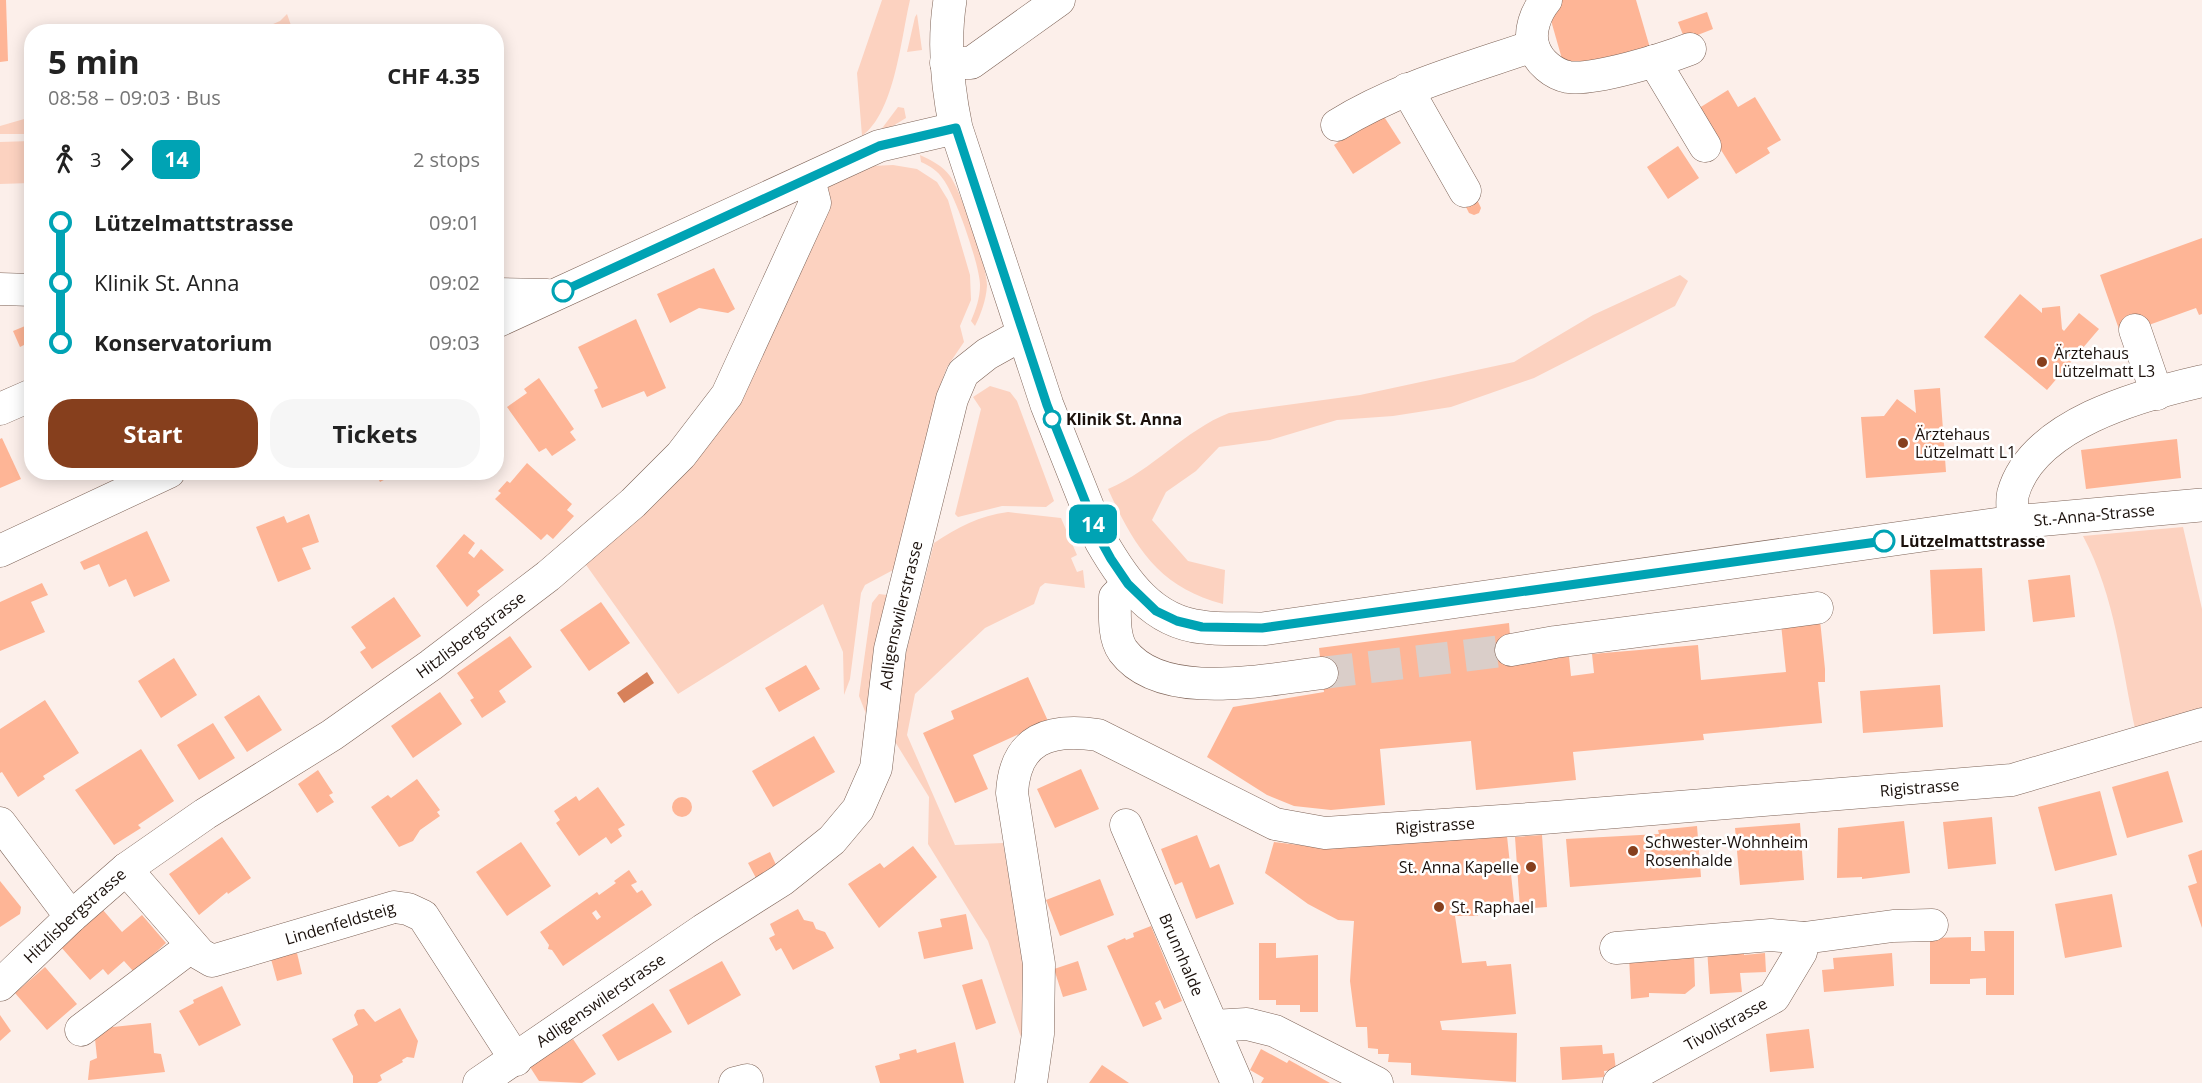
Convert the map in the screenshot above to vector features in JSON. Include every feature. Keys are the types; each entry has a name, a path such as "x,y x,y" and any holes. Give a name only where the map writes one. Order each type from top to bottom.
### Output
{"main road":[{"path":"950,0 946,29 947,86 956,128 1023,334"},
{"name":"St.-Anna-Strasse","path":"1023,334 1047,405 1101,541 1128,584 1156,611 1177,621 1202,627 1262,628 2014,522 2202,505"}],"street":[{"path":"946,63 971,63 1059,0"},
{"path":"1546,0 1534,23 1533,46 1547,66 1565,76 1588,76 1690,49"},
{"path":"1336,125 1370,105 1407,89 1533,46"},
{"path":"1654,60 1706,146"},
{"path":"1407,89 1465,191"},
{"path":"504,318 887,144 956,128"},
{"name":"Hitzlisbergstrasse","path":"0,985 71,917 126,869 205,814 332,735 431,665 548,576 633,503 681,455 728,395 815,203 809,179"},
{"path":"0,289 24,290"},
{"path":"504,294 554,295"},
{"path":"2135,330 2157,394"},
{"name":"Adligenswilerstrasse","path":"479,1083 516,1060 703,930 782,880 832,840 858,809 876,768 890,649 952,399 963,373 987,354 1023,334"},
{"path":"2014,522 2013,495 2029,466 2042,450 2066,431 2095,415 2202,381"},
{"path":"0,409 24,398"},
{"path":"0,551 152,480"},
{"path":"1128,584 1115,597 1115,625 1123,650 1147,670 1179,681 1228,684 1322,674"},
{"path":"1511,650 1555,642 1817,608"},
{"name":"Rigistrasse","path":"1030,1083 1038,1034 1039,964 1012,793 1013,772 1026,748 1050,734 1072,732 1098,735 1275,824 1325,833 1393,830 2012,780 2202,724"},
{"path":"0,823 71,917"},
{"name":"Brunnhalde","path":"1126,825 1237,1083"},
{"name":"Lindenfeldsteig","path":"126,869 192,946 212,961 313,943 394,907 408,909 423,916 516,1060"},
{"path":"1616,948 1771,935 1804,938 1893,926 1932,925"},
{"name":"Tivolistrasse","path":"1619,1083 1774,997 1801,952 1804,938"},
{"path":"81,1030 192,946"},
{"path":"1214,1026 1247,1024 1275,1031 1377,1083"}],"shaded area":[{"path":"882,0 910,0 900,53 889,92 873,125 862,136 857,73"},
{"path":"287,14 291,24 273,24"},
{"path":"917,14 922,50 907,52 915,17"},
{"path":"898,107 904,108 906,118 883,132 880,131"},
{"path":"24,119 24,134 0,134 0,126"},
{"path":"24,141 24,183 0,184 0,142"},
{"path":"920,155 940,166 950,176 973,230 987,286 983,307 975,326 971,321 980,285 971,247 948,187 936,171 921,162"},
{"path":"893,165 917,169 937,182 948,200 970,275 971,300 960,326 964,342 947,367 941,383 923,471 895,569 865,585 861,593 850,679 844,695 843,652 823,604 678,694 579,555 705,434 816,192 872,166"},
{"path":"1680,275 1688,281 1675,306 1534,378 1451,407 1393,416 1337,420 1270,440 1219,447 1196,471 1166,492 1152,520 1188,561 1225,570 1223,604 1200,597 1181,587 1151,562 1128,529 1108,489 1140,472 1198,429 1229,413 1360,395 1514,362 1593,315"},
{"path":"990,386 1010,392 1017,401 1054,501 1046,507 1002,506 958,517 955,514 981,409 973,397"},
{"path":"1008,512 1061,518 1077,555 1071,558 1077,572 1083,570 1085,588 1045,583 1040,587 1034,604 985,628 915,694 907,735 955,845 1003,843 1026,972 1027,1055 988,941 928,844 929,797 894,740 902,669 934,543 969,523"},
{"path":"2183,527 2202,609 2202,713 2136,733 2110,608 2094,559 2083,536"},
{"path":"879,594 887,595 891,601 872,729 859,696 872,603"},
{"path":"647,672 654,683 624,703 617,693"}],"building":[{"path":"0,0 6,0 8,61 0,62"},
{"path":"1555,0 1636,0 1650,48 1566,73 1546,3"},
{"path":"1707,12 1713,29 1685,40 1678,22"},
{"path":"1728,90 1738,107 1755,97 1781,140 1767,148 1770,153 1736,174 1696,110"},
{"path":"1381,112 1401,143 1353,174 1334,145"},
{"path":"1678,146 1699,178 1668,199 1647,167"},
{"path":"1474,193 1481,208 1479,213 1474,215 1469,213 1462,199"},
{"path":"2202,238 2202,314 2199,315 2196,308 2121,335 2100,275"},
{"path":"714,268 735,309 728,313 699,308 670,323 657,294"},
{"name":"Ärztehaus Lützelmatt L3","path":"2020,294 2042,313 2042,308 2060,306 2064,331 2079,313 2099,329 2047,390 1984,337"},
{"path":"636,319 666,388 647,397 644,391 602,408 594,390 598,388 578,347"},
{"path":"24,326 24,345 20,347 13,331"},
{"path":"539,378 574,429 570,432 576,440 552,456 546,448 539,452 507,407 527,393 524,389"},
{"name":"Ärztehaus Lützelmatt L1","path":"1940,388 1946,472 1866,478 1861,417 1884,416 1897,399 1916,413 1914,390"},
{"path":"2,438 21,479 0,488 0,439"},
{"path":"2177,439 2181,478 2086,489 2081,450"},
{"path":"527,463 572,504 567,510 574,516 553,539 547,534 541,540 495,499 501,493 498,491 507,481 510,483"},
{"path":"309,514 319,542 302,548 311,569 278,582 256,527 284,516 287,523"},
{"path":"147,531 170,581 134,597 126,579 109,587 99,564 84,570 80,562"},
{"path":"464,534 475,543 468,553 474,558 481,549 504,570 477,591 480,595 467,607 436,566"},
{"path":"1982,568 1985,631 1933,634 1930,570"},
{"path":"2070,575 2075,617 2033,622 2028,580"},
{"path":"42,583 48,595 31,602 45,632 0,651 0,602"},
{"path":"394,597 421,636 372,669 360,652 366,648 351,627"},
{"path":"601,602 630,643 589,671 560,630"},
{"path":"1820,620 1825,669 1825,682 1818,682 1822,723 1703,734 1704,740 1573,752 1576,780 1476,790 1471,741 1380,749 1385,805 1331,810 1294,806 1267,795 1207,757 1233,707 1324,692 1319,648 1509,623 1512,661 1569,656 1571,676 1594,673 1592,654 1698,645 1701,680 1786,672 1781,624"},
{"path":"510,636 532,667 499,691 506,702 482,718 470,700 474,698 457,673"},
{"path":"174,658 197,695 161,718 138,681"},
{"path":"806,665 820,689 779,712 765,688"},
{"path":"1028,677 1048,721 973,755 988,789 955,803 923,733 954,719 951,711"},
{"path":"1940,685 1943,727 1863,733 1860,691"},
{"path":"440,692 462,724 413,758 391,726"},
{"path":"259,695 282,730 247,752 224,717"},
{"path":"45,700 79,753 43,776 45,779 18,797 2,772 0,773 0,729"},
{"path":"213,723 235,758 199,780 177,745"},
{"path":"814,736 835,772 773,807 752,771"},
{"path":"141,749 174,801 138,825 141,828 114,845 75,790"},
{"path":"1081,769 1099,809 1055,828 1037,789"},
{"path":"318,770 333,793 329,795 334,802 317,813 298,784"},
{"path":"2168,771 2183,822 2127,838 2112,787"},
{"path":"417,779 440,810 437,812 440,816 420,830 413,841 399,847 371,807 388,795 391,798"},
{"path":"598,787 625,825 618,829 622,836 611,844 606,837 579,856 556,823 560,820 554,811 576,796 579,801"},
{"path":"2100,791 2117,855 2055,871 2038,807"},
{"path":"682,797 689,800 692,807 689,814 682,817 675,814 672,807 675,800"},
{"path":"1992,817 1996,864 1948,869 1943,822"},
{"path":"1904,821 1910,873 1862,879 1862,877 1837,878 1838,828"},
{"path":"1800,823 1804,880 1740,885 1735,828"},
{"name":"Schwester-Wohnheim Rosenhalde","path":"1697,826 1701,877 1570,887 1566,839 1659,834 1658,830"},
{"path":"1197,835 1210,868 1219,864 1234,904 1196,919 1182,882 1175,885 1161,849"},
{"name":"St. Anna Kapelle","path":"1542,835 1547,907 1520,909 1515,837"},
{"path":"1507,836 1515,912 1487,914 1483,901 1476,902 1478,916 1455,916 1462,963 1486,961 1487,966 1511,964 1516,1014 1440,1021 1442,1030 1517,1033 1516,1082 1411,1075 1411,1063 1388,1062 1389,1054 1378,1054 1378,1049 1368,1048 1367,1027 1356,1027 1350,981 1354,921 1338,920 1308,904 1265,873 1274,842 1324,848"},
{"path":"222,837 251,878 228,894 227,892 199,915 169,874"},
{"path":"521,842 551,886 507,916 476,872"},
{"path":"913,846 937,877 879,928 848,884 880,863 884,868"},
{"path":"2202,850 2202,928 2188,886 2197,883 2188,855"},
{"path":"770,852 777,867 756,878 748,863"},
{"path":"629,870 637,882 631,885 637,893 642,890 652,905 563,966 552,950 548,949 549,945 540,932 597,892 599,895 616,883 614,881","holes":["596,910 601,917 597,920 592,913"]},
{"path":"1100,879 1114,915 1060,936 1046,900"},
{"path":"0,881 21,907 20,914 0,927"},
{"path":"2112,894 2122,947 2065,958 2055,904"},
{"path":"798,909 804,920 813,922 816,929 825,932 834,948 793,970 781,948 776,951 769,938 775,935 770,924"},
{"path":"103,910 122,932 142,915 166,943 134,972 124,961 108,975 103,969 90,980 61,947"},
{"path":"966,914 973,949 924,959 918,932 942,927 940,919"},
{"path":"1151,926 1182,1001 1164,1009 1160,1000 1155,1003 1162,1019 1143,1027 1107,946 1125,938 1126,940 1134,937 1133,933"},
{"path":"1984,931 2014,931 2014,995 1986,995 1986,978 1970,979 1970,984 1930,984 1930,938 1971,937 1971,951 1985,951"},
{"path":"1259,943 1276,943 1276,958 1318,955 1318,1012 1300,1012 1300,1005 1276,1005 1276,1000 1259,1000"},
{"path":"1744,946 1744,955 1765,953 1766,972 1740,973 1742,992 1710,994 1707,948"},
{"path":"297,953 302,974 277,981 271,959"},
{"path":"1892,953 1894,986 1824,992 1822,970 1834,969 1833,958"},
{"path":"1629,955 1694,955 1695,986 1685,994 1649,993 1649,997 1631,999"},
{"path":"722,961 741,995 688,1025 669,990"},
{"path":"1078,961 1087,990 1063,997 1054,969"},
{"path":"45,967 77,1004 47,1030 15,993"},
{"path":"982,979 996,1023 976,1030 962,985"},
{"path":"222,986 241,1025 199,1046 179,1011 194,1003 193,1000"},
{"path":"653,1003 672,1032 618,1061 602,1035"},
{"path":"400,1008 418,1041 414,1058 407,1057 402,1060 403,1062 380,1075 382,1080 377,1083 353,1083 353,1076 332,1039 358,1025 354,1015 357,1010 364,1009 375,1022"},
{"path":"0,1015 11,1031 0,1041"},
{"path":"151,1023 154,1053 161,1054 165,1072 88,1080 90,1061 97,1058 94,1029"},
{"path":"1809,1029 1814,1068 1770,1072 1766,1034"},
{"path":"573,1039 596,1074 582,1083 539,1081 530,1067"},
{"path":"955,1042 964,1083 880,1083 875,1066 900,1059 899,1054 916,1049 917,1053"},
{"path":"1602,1045 1603,1054 1614,1053 1616,1070 1604,1071 1605,1077 1562,1080 1560,1047"},
{"path":"1261,1049 1287,1063 1289,1060 1330,1083 1261,1083 1264,1078 1250,1070"},
{"path":"1102,1065 1129,1083 1089,1083"}],"tunnel":[{"path":"1322,673 1511,650"}],"bus line":[{"name":"14","path":"563,291 879,146 956,128 1047,405 1101,541 1128,584 1156,611 1177,621 1202,627 1262,628 1884,541"}],"place":[{"name":"Ärztehaus Lützelmatt L3","path":"2042,362"},
{"name":"Klinik St. Anna","path":"1052,419"},
{"name":"Ärztehaus Lützelmatt L1","path":"1903,443"},
{"name":"Lützelmattstrasse","path":"1884,541"},
{"name":"Schwester-Wohnheim Rosenhalde","path":"1633,851"},
{"name":"St. Anna Kapelle","path":"1531,867"},
{"name":"St. Raphael","path":"1439,907"}]}
